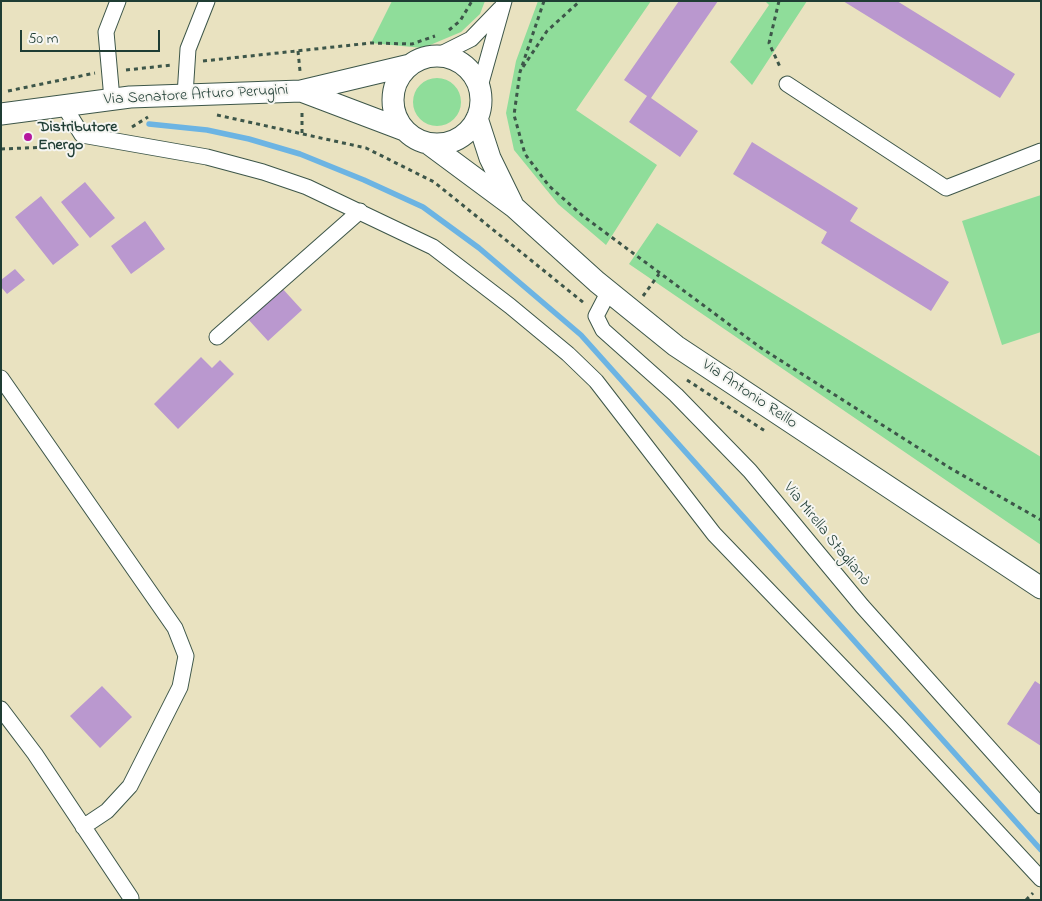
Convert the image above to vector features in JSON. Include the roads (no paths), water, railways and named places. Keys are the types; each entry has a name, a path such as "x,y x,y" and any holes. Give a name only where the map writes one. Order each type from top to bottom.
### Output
{"main road":[{"path":"437,46 474,76 479,90 480,104 477,118 469,130 458,139 444,144 429,144 416,139 404,130 396,118 393,97 400,76 410,65 423,59 437,46"},
{"name":"Via Senatore Arturo Perugini","path":"1,114 112,99 301,91 410,65"},
{"name":"Via Senatore Arturo Perugini","path":"301,91 404,130"},
{"name":"Via Antonio Reillo","path":"477,118 490,158 514,207"},
{"name":"Via Antonio Reillo","path":"429,144 514,207 609,291 676,346 1041,588"},
{"name":"Via Antonio Reillo","path":"1001,560 1041,575"}],"street":[{"path":"112,99 106,32 118,1"},
{"path":"185,95 188,48 207,1"},
{"path":"437,46 471,39 503,4"},
{"path":"479,90 503,4"},
{"path":"787,84 946,188 1041,151"},
{"path":"64,106 82,135 208,157 263,172 307,187 360,211 432,248 510,306 589,374 714,534 897,724 1041,879"},
{"path":"217,337 360,211"},
{"name":"Via Mirella Staglianò","path":"609,291 597,314 597,322 603,330 676,395 750,471 862,606 1041,806"},
{"path":"1,378 175,628 186,656 180,687 130,786 107,811 83,827"},
{"path":"1,708 35,754 131,898"}],"waterway":[{"path":"149,124 207,130 249,139 300,154 423,207 479,248 581,335 1041,850"}],"place":[{"name":"Distributore Energo","path":"28,137"}]}
